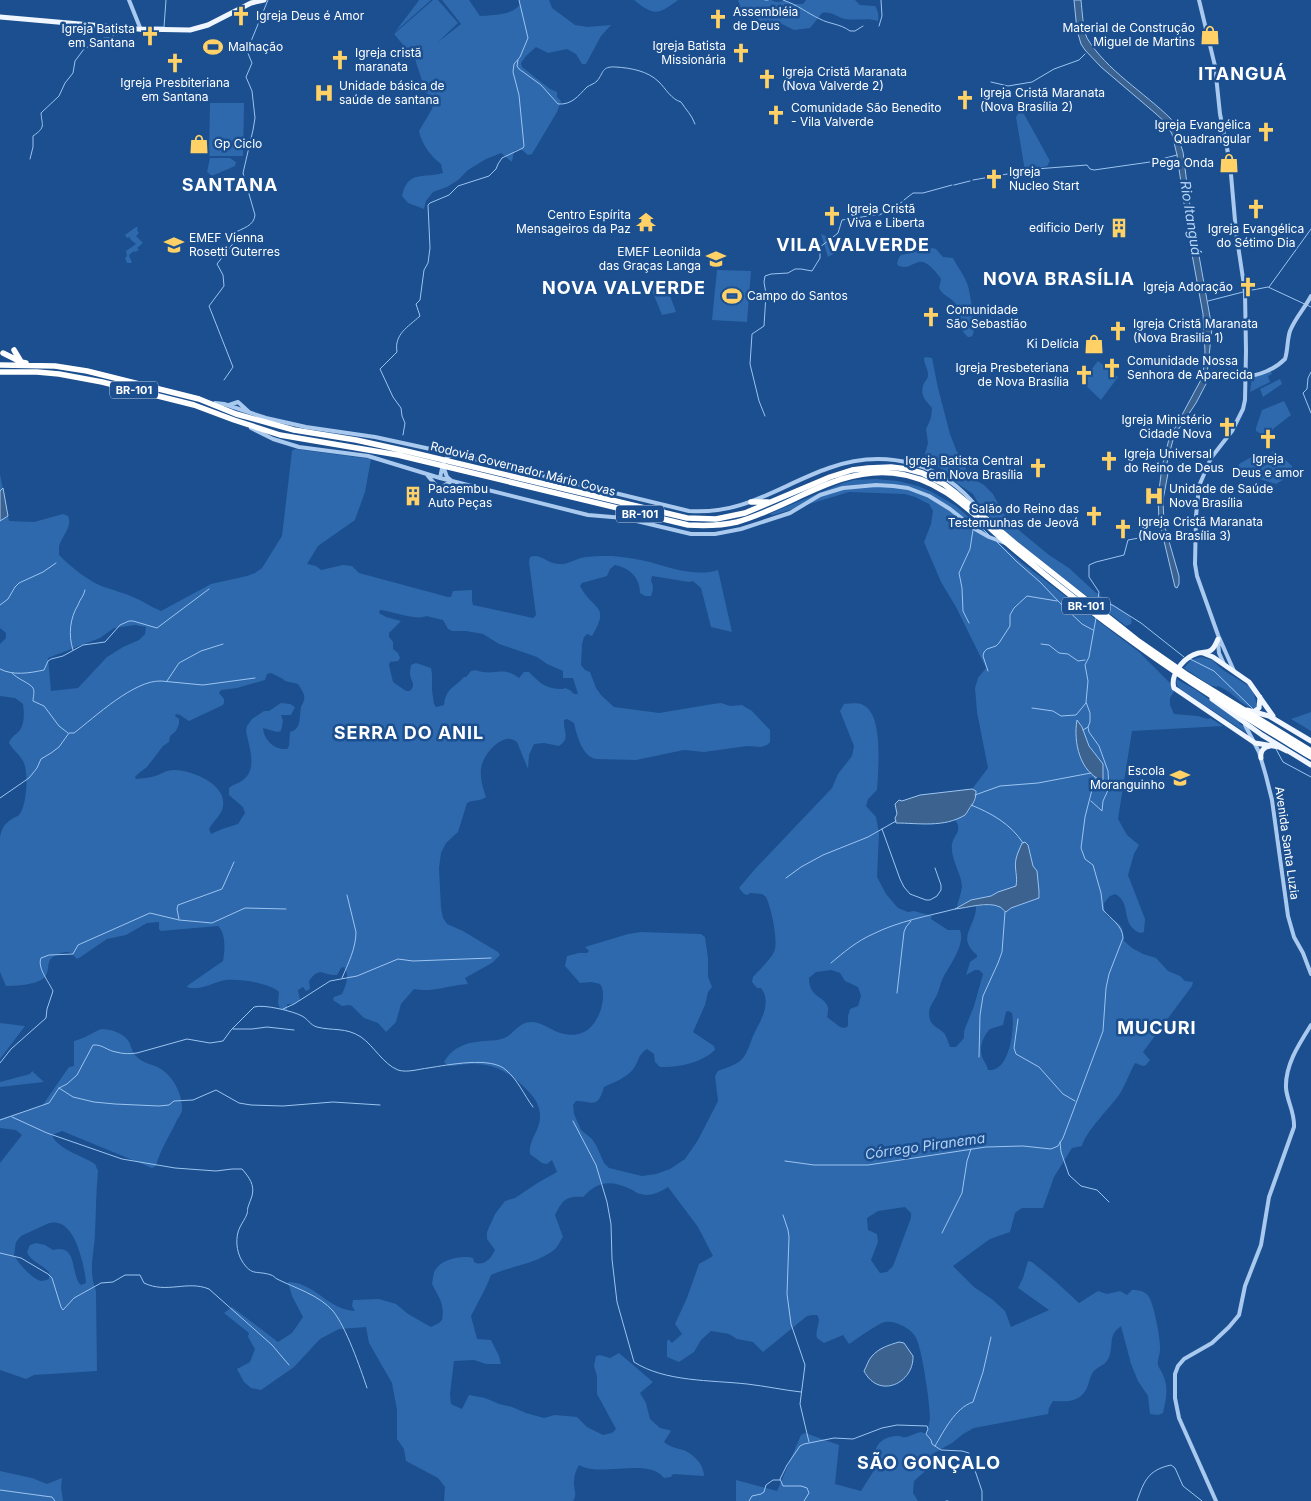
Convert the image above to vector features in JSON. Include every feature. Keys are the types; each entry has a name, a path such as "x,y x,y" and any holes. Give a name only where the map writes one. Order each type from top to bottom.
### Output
{"highway":[{"path":"14,350 21,362"},
{"path":"1,354 35,365"},
{"name":"Rodovia Governador Mário Covas","path":"0,365 55,366 87,371 184,395 236,414 294,430 356,440 442,464"},
{"name":"Rodovia Governador Mário Covas","path":"0,372 37,372 80,377 189,404 280,435 452,465 687,518 709,519 731,517 745,513 845,472 891,467 914,471 944,484 1041,565 1167,664"},
{"name":"Rodovia Governador Mário Covas","path":"452,465 671,522 704,526 744,520 850,476 872,472 894,473 914,477 943,490 958,501 1007,544 1135,644 1311,752"},
{"path":"751,502 773,502"},
{"name":"Rodovia Governador Mário Covas","path":"1185,676 1195,686 1311,757"}],"main road":[{"path":"0,17 140,30 193,30 208,26 251,4 264,0"},
{"path":"1218,637 1214,648 1207,652 1193,655 1180,666 1173,680 1174,688 1255,743 1279,747 1311,765"},
{"path":"1203,653 1213,657 1251,684 1276,719"},
{"path":"1195,686 1287,751"},
{"path":"1217,693 1247,710 1266,714 1276,719 1311,741"},
{"path":"1253,712 1259,708 1260,697"},
{"path":"1261,758 1264,748 1270,746"}],"street":[{"path":"129,0 140,30"},
{"path":"1200,0 1215,66 1220,114 1230,163 1236,232 1245,292 1246,376 1243,409 1232,431 1211,458 1201,481 1197,499 1195,567 1218,637 1230,664 1238,675"},
{"path":"1246,376 1270,369 1285,359 1290,332 1294,322 1311,296"},
{"path":"208,403 230,405 238,402 250,413"},
{"path":"224,404 250,413 318,429 387,439 458,454 681,510 697,512 721,510 751,502 841,464 880,460 903,461 932,470 963,491 985,518"},
{"name":"Rodovia Governador Mário Covas","path":"240,422 286,444 368,456 440,478 592,516 624,518 678,532 719,534 741,529 790,513 820,495 866,484 908,488 929,496 950,509 975,529 1007,544"},
{"path":"440,478 442,464 447,456 458,454"},
{"path":"864,463 866,484"},
{"path":"442,464 446,477 452,481"},
{"path":"426,474 440,490 445,484 452,481"},
{"path":"1218,637 1219,653 1226,666"},
{"name":"Avenida Santa Luzia","path":"1238,718 1248,729 1261,758 1272,800 1288,916 1294,937 1311,974"},
{"path":"1216,1501 1179,1418 1174,1390 1175,1374 1178,1366 1184,1359 1212,1343 1239,1315 1245,1286 1261,1245 1269,1197 1294,1127 1286,1089 1288,1069 1311,1025"}],"shaded area":[{"path":"419,0 431,0 395,32 417,3"},
{"path":"433,0 438,0 458,23 437,43 461,24 442,0 469,0 480,16 502,14 513,10 520,4 519,0 549,0 552,8 575,25 588,27 611,25 601,36 586,64 582,64 576,54 567,49 548,53 536,47 526,56 521,63 522,67 550,89 557,92 557,97 561,101 557,112 532,154 528,155 519,149 514,151 512,162 501,153 486,159 468,170 447,187 433,192 426,201 424,209 408,203 402,196 408,182 413,178 443,173 441,164 427,149 419,131 432,109 434,99 426,93 415,59 394,34"},
{"path":"634,0 678,0 666,9 656,12 646,9"},
{"path":"738,0 771,0 803,4 806,0 855,0 860,5 875,6 878,11 878,21 842,18 822,13 810,28 794,30 780,23 761,24 753,13 741,9"},
{"path":"210,103 244,103 243,156 209,156"},
{"path":"1019,112 1024,114 1050,161 1047,166 1025,171 1016,117"},
{"path":"210,158 230,158 236,162 235,166 212,176 207,172"},
{"path":"138,227 139,233 136,236 143,243 137,248 139,250 129,255 132,262 127,263 125,258 127,256 126,251 136,244 130,237 127,238 125,235"},
{"path":"821,234 840,242 835,253 828,257"},
{"path":"933,248 943,257 953,258 967,282 973,320 973,333 971,337 965,334 958,322 957,306 939,288 941,279 932,268 922,262 906,267 897,264 902,255"},
{"name":"Campo do Santos","path":"717,270 751,271 747,322 712,320"},
{"path":"666,285 676,312 662,315 651,288"},
{"path":"926,357 932,358 950,434 968,472 993,494 1003,513 1021,532 1049,555 1069,568 1095,592 1130,616 1131,624 1126,626 1019,544 982,510 973,494 952,480 947,472 928,459 925,454 928,443 926,429 931,418 932,408 924,399 922,393 928,375 924,360"},
{"path":"1098,361 1118,377 1101,400 1082,382"},
{"path":"1271,371 1272,374 1268,376 1270,382 1250,392 1252,377"},
{"path":"1280,379 1282,384 1263,397 1260,389"},
{"path":"1284,401 1291,415 1273,429 1268,438 1256,431 1262,410"},
{"path":"295,449 371,459 365,492 355,520 318,546 307,564 316,566 321,570 343,565 352,566 359,573 448,597 451,597 453,591 472,590 473,605 533,618 536,615 529,562 530,557 537,556 555,564 562,564 585,557 612,556 640,560 693,572 701,573 718,570 732,632 711,627 701,588 693,581 652,576 652,594 651,596 645,596 640,593 640,588 633,574 615,565 610,569 607,576 582,583 580,586 598,608 600,618 592,636 587,634 584,637 581,665 590,672 601,695 614,707 659,713 721,703 730,706 742,705 752,711 770,730 770,742 761,747 747,746 704,752 684,750 636,760 596,759 584,750 574,723 567,719 564,720 566,735 564,741 559,746 544,743 534,744 529,755 528,769 517,742 507,739 497,743 489,751 482,765 481,780 486,797 467,803 458,832 446,843 441,853 439,868 441,908 443,918 447,924 463,931 500,955 492,963 465,978 468,984 434,989 414,989 401,1004 396,1022 386,1032 378,1023 364,1018 352,1006 342,1006 333,1000 334,997 342,994 346,984 347,974 344,967 341,968 337,975 322,972 316,973 309,981 310,989 306,991 303,987 298,990 300,1000 295,1004 287,1004 287,1011 280,1009 278,1003 279,992 260,984 243,980 227,980 200,988 187,987 223,961 224,938 218,926 161,931 159,929 159,922 147,923 126,935 107,939 77,959 69,952 57,955 50,960 47,974 44,978 36,982 25,985 6,986 0,972 0,837 5,825 22,811 25,797 26,772 23,761 9,743 23,724 23,704 15,698 0,696 0,644 6,638 6,633 0,628 0,521 8,516 2,489 0,491 0,474 9,521 34,522 63,514 68,516 69,524 60,542 59,555 75,570 94,582 133,597 161,611 211,584 247,576 262,568 282,536 292,451","holes":["380,610 410,617 426,616 443,620 448,629 452,631 483,634 499,644 537,657 563,671 563,678 573,678 578,694 574,694 565,688 548,687 529,672 524,672 519,678 505,672 474,670 451,689 444,705 436,707 432,690 431,668 416,663 411,665 410,676 413,686 410,691 406,691 393,682 389,665 390,662 398,661 400,658 393,649 393,642 389,637 389,633 401,621 379,613","135,625 146,627 145,634 139,640 107,657 78,688 51,691 48,658 100,638 114,628","271,673 285,681 298,684 304,695 298,725 290,732 289,746 287,749 282,749 270,743 265,736 263,728 277,732 281,731 283,721 281,715 291,715 295,707 290,704 281,703 252,719 246,731 251,757 250,770 243,780 229,788 229,795 243,807 245,813 238,824 211,834 209,829 223,806 223,798 214,785 198,776 174,770 148,778 136,779 135,777 147,767 163,746 169,742 170,736 176,731 179,724 179,719 175,716 176,714 189,721 223,705 224,699 219,693 221,690 237,688 265,680 267,674"]},
{"path":"1272,451 1278,453 1292,466 1291,475 1276,484 1237,472 1239,464 1253,456 1259,464 1269,462"},
{"path":"854,480 898,481 918,486 956,506 1022,563 1139,652 1172,685 1174,691 1170,698 1170,705 1174,714 1210,718 1223,726 1132,731 1118,819 1127,835 1139,845 1134,854 1128,875 1145,919 1144,932 1140,933 1130,924 1124,903 1115,894 1110,896 1104,903 1106,915 1122,928 1124,941 1143,954 1156,958 1168,971 1180,976 1185,981 1193,982 1192,986 1143,1052 1150,1060 1143,1066 1135,1063 1119,1095 1093,1127 1082,1146 1072,1148 1054,1177 1043,1208 1022,1208 1015,1213 1010,1232 990,1239 953,1266 974,1287 1005,1311 1011,1327 1049,1310 1018,1288 1028,1261 1032,1262 1054,1280 1079,1303 1098,1291 1107,1294 1120,1291 1127,1295 1132,1290 1146,1293 1153,1307 1157,1323 1160,1350 1158,1365 1165,1380 1166,1389 1163,1413 1158,1415 1150,1414 1148,1396 1138,1381 1131,1364 1121,1326 1113,1335 1110,1354 1107,1360 1094,1371 1085,1391 1079,1398 1070,1401 1053,1401 1048,1414 974,1428 963,1434 934,1453 932,1465 914,1481 913,1493 918,1501 736,1501 736,1480 777,1491 801,1435 805,1433 839,1445 835,1484 861,1491 878,1464 875,1453 876,1448 882,1441 887,1438 906,1437 921,1432 927,1434 930,1419 929,1402 918,1342 913,1333 898,1323 885,1322 849,1344 843,1335 824,1343 817,1338 816,1333 819,1319 817,1315 813,1315 807,1316 763,1352 753,1342 737,1339 729,1334 711,1331 701,1340 694,1352 679,1362 667,1357 668,1339 672,1343 682,1334 675,1324 699,1264 713,1256 698,1227 668,1187 655,1194 644,1195 611,1183 599,1185 583,1197 568,1198 563,1202 555,1215 563,1237 554,1250 539,1259 491,1275 471,1316 477,1339 491,1340 501,1364 486,1364 474,1360 454,1361 450,1394 451,1404 462,1409 469,1395 485,1398 544,1418 555,1415 577,1417 587,1427 603,1435 612,1433 616,1429 597,1394 597,1376 594,1366 596,1356 600,1355 610,1358 619,1353 653,1382 640,1393 646,1403 650,1419 660,1428 671,1431 664,1442 693,1455 701,1465 704,1476 673,1474 671,1477 664,1478 657,1472 647,1469 599,1470 579,1465 574,1477 575,1496 573,1501 444,1501 445,1487 438,1478 406,1461 404,1449 397,1439 397,1410 392,1383 369,1343 366,1327 339,1329 320,1339 294,1367 261,1390 251,1388 244,1382 237,1369 250,1362 255,1349 248,1337 249,1333 224,1313 232,1307 278,1342 292,1333 303,1317 292,1296 288,1282 290,1282 307,1287 333,1304 347,1310 355,1311 352,1306 353,1300 379,1299 396,1304 408,1314 431,1327 442,1320 442,1305 432,1284 436,1269 448,1260 458,1258 469,1257 473,1258 474,1262 484,1263 495,1250 487,1239 487,1232 495,1214 505,1201 515,1198 557,1172 552,1160 547,1164 542,1163 530,1154 540,1118 538,1106 531,1094 516,1079 488,1065 448,1066 444,1062 452,1052 467,1044 497,1040 505,1037 518,1027 531,1022 539,1023 568,1035 580,1034 595,1022 601,1009 603,990 600,984 592,982 580,983 565,966 567,956 587,953 589,951 585,947 628,934 641,932 701,934 705,937 708,977 712,987 708,992 705,1005 693,1032 714,1046 715,1050 709,1055 689,1064 660,1067 655,1062 654,1054 647,1049 628,1074 604,1087 597,1102 576,1101 573,1105 574,1114 581,1130 592,1139 604,1163 609,1168 642,1176 670,1169 685,1159 698,1140 718,1101 715,1076 718,1071 737,1063 745,1056 764,1013 766,1000 764,994 761,988 757,988 752,982 753,977 774,952 776,941 772,916 766,897 762,894 744,894 739,888 832,788 838,774 852,756 854,746 840,711 844,704 856,703 870,710 877,731 879,757 877,790 868,799 866,806 876,817 879,833 877,877 886,894 898,908 908,912 914,911 932,916 931,919 948,930 960,930 961,942 959,949 942,980 929,1013 931,1022 944,1033 950,1047 956,1047 964,1038 964,1031 974,1006 983,974 979,970 975,970 966,975 970,962 977,957 968,943 967,937 976,906 990,905 1001,907 1004,911 1040,896 1028,845 1021,846 1016,861 1017,886 991,896 971,900 957,907 962,887 952,850 953,840 958,832 958,826 954,818 966,814 975,801 976,791 972,789 988,768 977,712 975,688 978,678 986,668 956,607 941,582 924,542 931,524 933,511 929,504 905,494 849,492 773,515 769,514","holes":["831,970 840,973 845,981 858,987 861,996 858,1006 850,1009 848,1026 845,1028 840,1027 827,1017 828,1008 826,1004 814,993 810,985 809,978 816,972","1006,1012 1012,1013 1013,1020 1012,1038 1009,1048 1001,1064 995,1069 988,1070 981,1051 982,1043 990,1029 1003,1025","905,1207 911,1213 911,1218 893,1266 887,1272 880,1273 871,1260 878,1242 877,1234 868,1230 867,1218 878,1211"]},
{"path":"1201,657 1212,660 1223,670 1250,687 1257,705 1255,708 1244,705 1228,691 1218,686 1210,685 1184,668 1191,660"},
{"path":"1176,679 1196,690 1240,722 1248,734 1180,689"},
{"path":"1311,712 1311,731 1291,719"},
{"path":"0,1023 25,1026 0,1059"},
{"path":"101,1029 121,1034 127,1039 138,1058 159,1067 169,1075 180,1094 182,1111 156,1166 152,1168 62,1131 52,1135 59,1144 95,1164 98,1171 92,1269 96,1291 97,1371 34,1375 26,1379 0,1370 0,1163 22,1135 16,1130 0,1128 0,1119 42,1106 69,1067 74,1066 74,1041","holes":["50,1223 64,1226 74,1239 84,1268 86,1283 81,1285 78,1281 73,1262 67,1251 61,1249 53,1250 45,1245 36,1243 30,1245 27,1252 29,1255 49,1272 49,1279 43,1281 37,1280 30,1274 14,1255 16,1242 21,1236"]},
{"path":"32,1071 44,1082 0,1087 0,1082 30,1074"},
{"path":"0,1471 32,1478 47,1484 62,1478 63,1501 0,1501"}],"water":[{"name":"Rio Itanguá","path":"1074,0 1081,0 1087,38 1095,50 1115,71 1171,119 1183,152 1189,200 1212,328 1206,384 1174,436 1167,463 1169,468 1163,500 1164,524 1179,576 1177,588 1175,587 1159,520 1158,498 1162,467 1169,439 1203,376 1205,352 1203,314 1189,238 1177,155 1172,134 1166,123 1101,67 1081,44 1077,30"},
{"path":"3,488 8,516 0,521 0,491"},
{"path":"1077,720 1082,727 1089,746 1103,764 1103,781 1089,771 1080,756 1076,738"},
{"path":"972,789 976,791 974,802 965,815 957,819 931,824 896,823 895,804 899,800 902,801 920,795"},
{"path":"1025,842 1028,845 1033,866 1037,871 1039,898 1011,908 1006,912 995,905 978,905 955,909 971,900 991,896 1016,886 1016,859 1022,843"},
{"path":"899,1342 904,1343 913,1356 912,1366 902,1380 886,1386 878,1385 870,1380 864,1371 872,1356 878,1351"}],"waterway":[{"path":"154,27 164,27 166,0"},
{"path":"224,380 233,367 209,306 224,286 223,275 217,264 235,241 234,233 253,222 255,215 243,173 255,118 252,91 246,77 252,63 247,51 268,0"},
{"path":"403,435 405,423 401,408 393,397 380,369 397,352 398,340 403,331 420,316 416,304 420,300 424,270 428,263 430,248 428,205 449,195 458,186 489,176 496,169 502,158 524,146 519,95 513,72 514,64 520,57 528,38 519,0"},
{"path":"783,0 815,17 850,31 855,31 863,26"},
{"path":"879,26 882,16 881,0"},
{"path":"30,159 33,136 42,128 41,113 59,96 65,83 73,73 75,61 84,49 104,38 112,38 117,28"},
{"path":"991,82 1008,86 1032,82 1054,69 1079,60 1085,54"},
{"path":"518,60 517,66 519,69 541,85 558,104 567,103 574,99 587,87 595,83 605,69 611,67 628,68 645,73 655,78 671,96 681,102 695,124"},
{"path":"973,180 1036,169 1087,165 1090,169 1094,170 1150,162 1177,155"},
{"path":"954,185 970,181"},
{"path":"904,200 913,193 923,193 952,185"},
{"path":"879,215 902,202"},
{"path":"765,416 759,401 750,364 752,334 764,326 765,276 788,273 795,269 812,271 820,258 820,247 838,233 842,220 875,215"},
{"path":"1269,287 1311,229"},
{"path":"1247,291 1268,287 1311,307"},
{"path":"1208,301 1243,292"},
{"path":"1311,372 1308,378 1307,389 1303,393 1311,413"},
{"path":"975,526 981,527 990,536"},
{"path":"969,623 963,611 959,573 970,549 973,530"},
{"name":"Córrego Piranema","path":"1097,607 1099,592 1089,577 1089,565 1124,555 1128,540 1161,534"},
{"path":"997,542 1082,624 1093,630"},
{"path":"0,605 8,599 19,583 43,572 56,563"},
{"path":"0,669 16,673 44,670 51,659 63,656 83,645 105,642 120,625 129,621 157,628 209,589"},
{"path":"73,650 70,633 72,621 85,590"},
{"path":"988,671 983,656 984,652 999,643 1010,626 1010,615 1014,608 1027,596 1057,601"},
{"path":"1100,599 1141,623 1184,657"},
{"name":"Córrego Piranema","path":"1091,801 1102,811 1103,801 1109,788 1108,771 1099,746 1089,732 1090,713 1086,702 1088,681 1085,665 1089,657 1096,618"},
{"path":"167,681 179,663 201,651 223,644"},
{"path":"1041,644 1049,645 1059,653 1068,654 1078,661 1085,660"},
{"path":"1190,659 1214,671 1253,709"},
{"path":"12,673 33,688 33,701 44,706 59,726 68,733"},
{"path":"0,798 29,778 41,759 59,747 69,733 74,733 115,701 139,686 161,681 203,685 255,678"},
{"path":"1032,708 1053,711 1061,716 1076,715 1086,703"},
{"name":"Córrego Piranema","path":"1083,730 1088,727"},
{"path":"1276,749 1283,762 1311,777"},
{"path":"975,795 1000,786 1038,783 1091,773"},
{"name":"Córrego Piranema","path":"785,1161 814,1165 868,1165 986,1147 1023,1146 1051,1149 1058,1146 1063,1138 1103,1031 1106,988 1109,974 1123,938 1119,926 1103,910 1101,893 1093,865 1085,859 1081,848 1085,817 1095,778"},
{"path":"971,805 1000,820 1013,830 1023,843"},
{"path":"786,878 823,855 868,837 896,821"},
{"path":"882,829 900,879 910,894 926,900 937,896 941,890 941,885 935,868"},
{"path":"179,919 178,905 222,889 234,862"},
{"path":"342,978 356,938 347,895"},
{"path":"0,1063 11,1049 46,1018 53,991 42,970 41,958 49,955 73,954 78,945 150,913 179,920 212,923 245,908 286,909"},
{"path":"831,963 856,943 883,929 955,909"},
{"path":"979,1057 980,1015 983,996 1002,952 1005,912"},
{"path":"897,993 904,932 911,921"},
{"path":"283,1009 330,981 357,976 398,959 413,961 491,958"},
{"path":"0,1120 49,1103 59,1088 77,1075 93,1045 129,1054 187,1039 210,1043 223,1041 231,1030 254,1007 258,1006 298,1014 317,1027 344,1030 355,1034 366,1041 388,1064 402,1071 480,1062 499,1066 514,1078 533,1107"},
{"path":"1018,1019 1014,1048 1016,1054 1039,1067 1063,1094 1075,1101"},
{"path":"233,1029 267,1027 294,1030"},
{"path":"59,1088 73,1097 115,1104 169,1105 174,1101 193,1100 216,1090 239,1103 251,1105 283,1106 333,1102 380,1105"},
{"path":"12,1117 47,1133 122,1159 175,1168 216,1171 242,1169 251,1181 253,1188 247,1214 237,1235 237,1248 242,1261 252,1271 273,1275 277,1279 314,1296 333,1311 348,1337 367,1388"},
{"path":"573,1121 596,1165 607,1202 611,1224 612,1259 617,1302 634,1362 646,1369 674,1377 747,1384 801,1392"},
{"path":"1060,1142 1061,1152 1069,1175 1081,1186 1097,1190 1109,1202"},
{"path":"942,1233 962,1193 967,1161 971,1149"},
{"path":"783,1215 789,1237 787,1294 791,1324 805,1365 800,1404 809,1442"},
{"path":"0,1253 21,1258 48,1274 52,1278 63,1310 74,1298 101,1283 113,1282 125,1275 140,1275 144,1283 152,1286 193,1286 209,1289 272,1345 289,1365"},
{"path":"935,1446 955,1415 973,1402 983,1372 991,1337"},
{"path":"804,1501 809,1493 807,1488 783,1486 780,1479 800,1446 834,1438 853,1439 882,1428 897,1425 927,1426 926,1434 932,1444 941,1450 969,1453 982,1491 982,1501"},
{"path":"1137,1501 1148,1477 1157,1470 1171,1465 1175,1468 1183,1486 1202,1501"},
{"path":"749,1501 752,1496 764,1492 766,1485 773,1480 780,1480"},
{"path":"0,1490 52,1497 55,1501"}],"place":[{"name":"Igreja Deus é Amor","path":"241,16"},
{"name":"Assembléia de Deus","path":"718,19"},
{"name":"Material de Construção Miguel de Martins","path":"1210,35"},
{"name":"Igreja Batista em Santana","path":"150,36"},
{"name":"Malhação","path":"213,47"},
{"name":"Igreja Batista Missionária","path":"741,53"},
{"name":"Igreja cristã maranata","path":"340,60"},
{"name":"Igreja Presbiteriana em Santana","path":"175,63"},
{"name":"Igreja Cristã Maranata (Nova Valverde 2)","path":"767,79"},
{"name":"Unidade básica de saúde de santana","path":"324,93"},
{"name":"Igreja Cristã Maranata (Nova Brasília 2)","path":"965,100"},
{"name":"Comunidade São Benedito - Vila Valverde","path":"776,115"},
{"name":"Igreja Evangélica Quadrangular","path":"1266,132"},
{"name":"Gp Ciclo","path":"199,144"},
{"name":"Pega Onda","path":"1229,163"},
{"name":"Igreja Nucleo Start","path":"994,179"},
{"name":"Igreja Evangélica do Sétimo Dia","path":"1256,209"},
{"name":"Igreja Cristã Viva e Liberta","path":"832,216"},
{"name":"Centro Espírita Mensageiros da Paz","path":"646,222"},
{"name":"edificio Derly","path":"1119,228"},
{"name":"EMEF Vienna Rosetti Guterres","path":"174,245"},
{"name":"EMEF Leonilda das Graças Langa","path":"716,259"},
{"name":"Igreja Adoração","path":"1248,287"},
{"name":"Campo do Santos","path":"732,296"},
{"name":"Comunidade São Sebastião","path":"931,317"},
{"name":"Igreja Cristã Maranata (Nova Brasilia 1)","path":"1118,331"},
{"name":"Ki Delícia","path":"1094,344"},
{"name":"Comunidade Nossa Senhora de Aparecida","path":"1112,368"},
{"name":"Igreja Presbeteriana de Nova Brasília","path":"1084,375"},
{"name":"Igreja Ministério Cidade Nova","path":"1227,427"},
{"name":"Igreja Deus e amor","path":"1268,439"},
{"name":"Igreja Universal do Reino de Deus","path":"1109,461"},
{"name":"Igreja Batista Central em Nova Brasília","path":"1038,468"},
{"name":"Pacaembu Auto Peças","path":"413,496"},
{"name":"Unidade de Saúde Nova Brasília","path":"1154,496"},
{"name":"Salão do Reino das Testemunhas de Jeová","path":"1094,516"},
{"name":"Igreja Cristã Maranata (Nova Brasília 3)","path":"1123,529"},
{"name":"Escola Moranguinho","path":"1180,778"}],"district":[{"name":"ITANGUÁ","path":"1243,74"},
{"name":"SANTANA","path":"230,185"},
{"name":"VILA VALVERDE","path":"853,245"},
{"name":"NOVA BRASÍLIA","path":"1059,279"},
{"name":"NOVA VALVERDE","path":"624,288"},
{"name":"SERRA DO ANIL","path":"409,733"},
{"name":"MUCURI","path":"1157,1028"},
{"name":"SÃO GONÇALO","path":"929,1463"}]}
